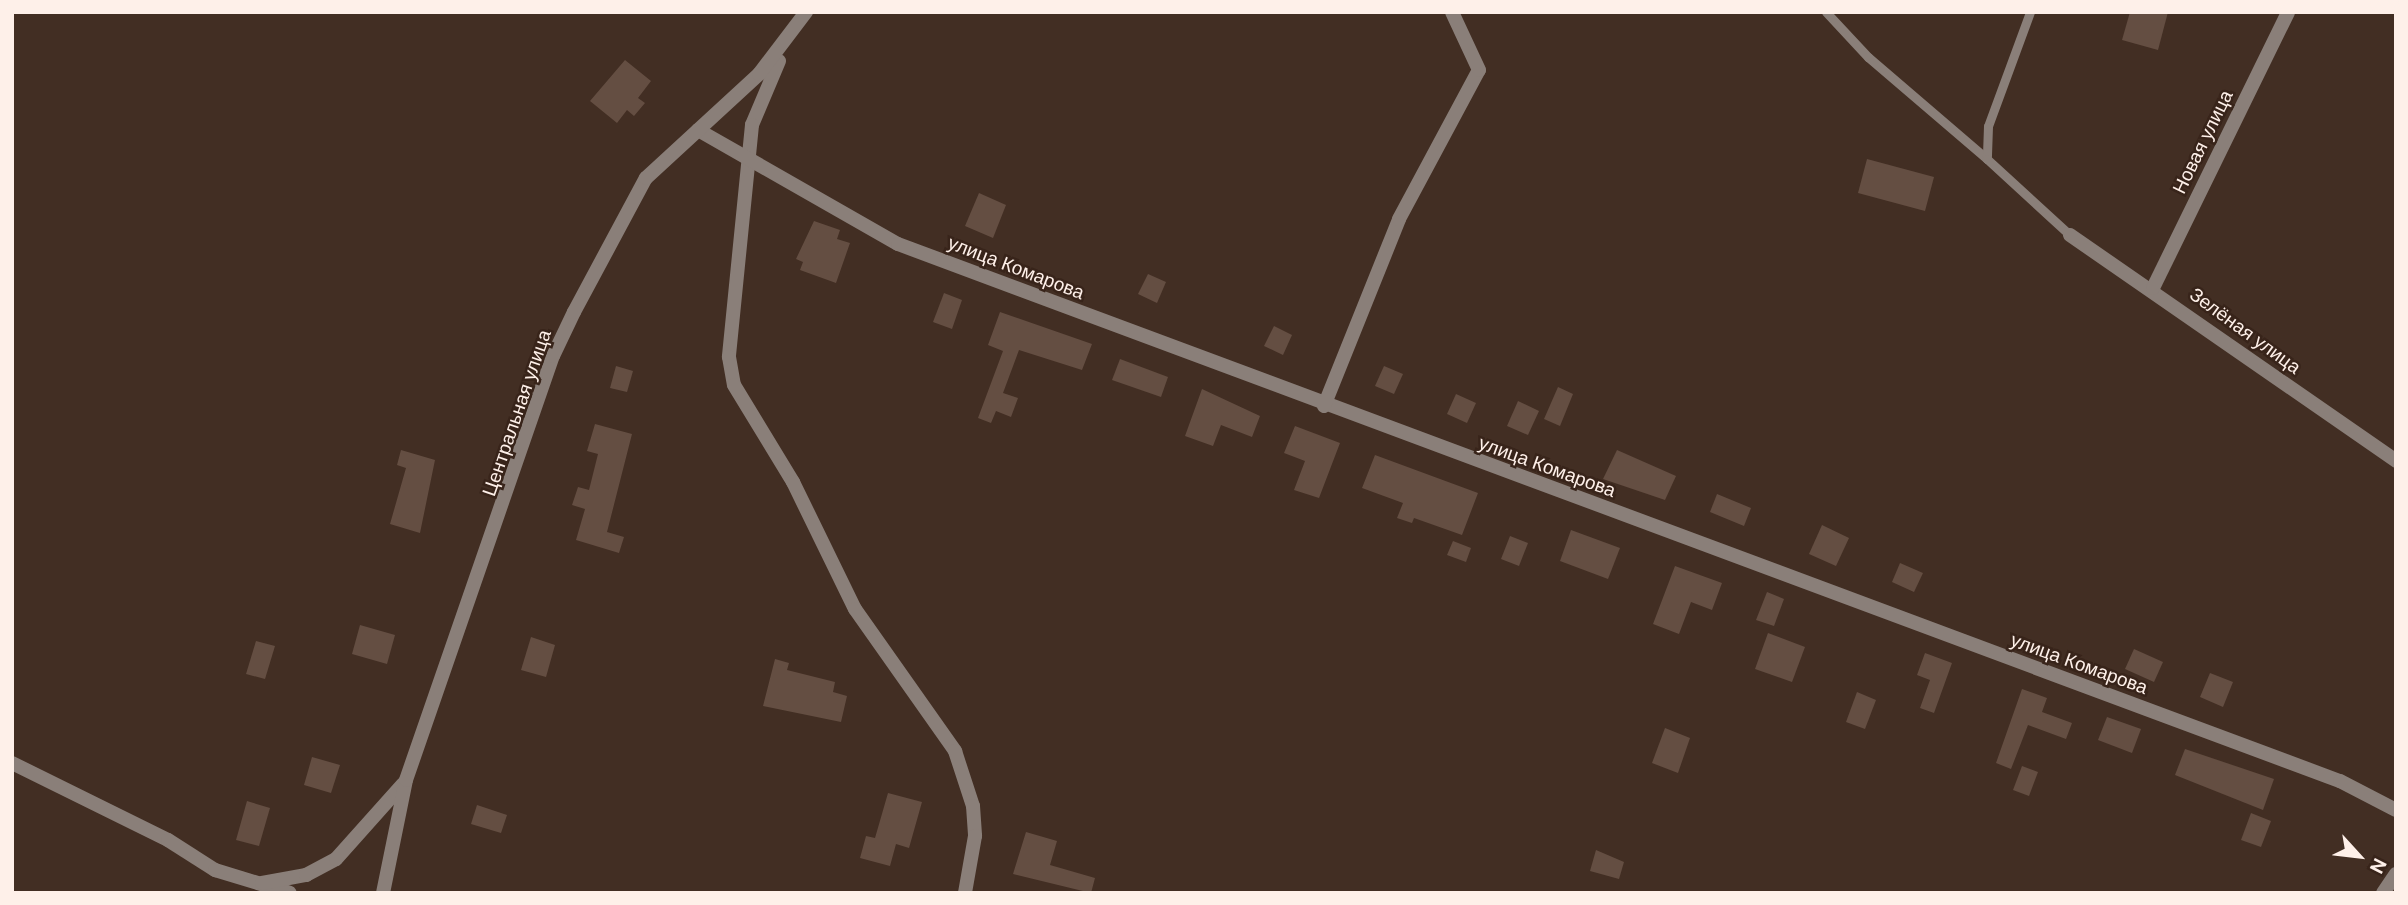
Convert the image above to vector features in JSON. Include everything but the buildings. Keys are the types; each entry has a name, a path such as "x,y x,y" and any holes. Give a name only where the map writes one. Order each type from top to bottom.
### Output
{"street":[{"name":"Центральная улица","path":"383,893 406,780 553,356 646,177 789,41 806,12"},
{"path":"1324,406 1399,219 1479,70 1452,12"},
{"name":"Новая улица","path":"2153,288 2288,12"},
{"path":"789,41 751,125 751,160 729,357 734,385 793,482 855,609 955,751 965,778 975,836 965,893"},
{"name":"улица Комарова","path":"698,130 898,244 1324,406 2340,780 2396,810"},
{"name":"Зелёная улица","path":"2070,234 2153,288 2396,461"},
{"path":"12,763 168,840 215,870 254,885 290,893"},
{"path":"254,885 306,875 336,859 406,780"},
{"path":"2383,893 2396,874"}],"lane":[{"path":"1826,12 1868,57 2070,234"},
{"path":"1987,159 1988,126 2030,12"}]}
